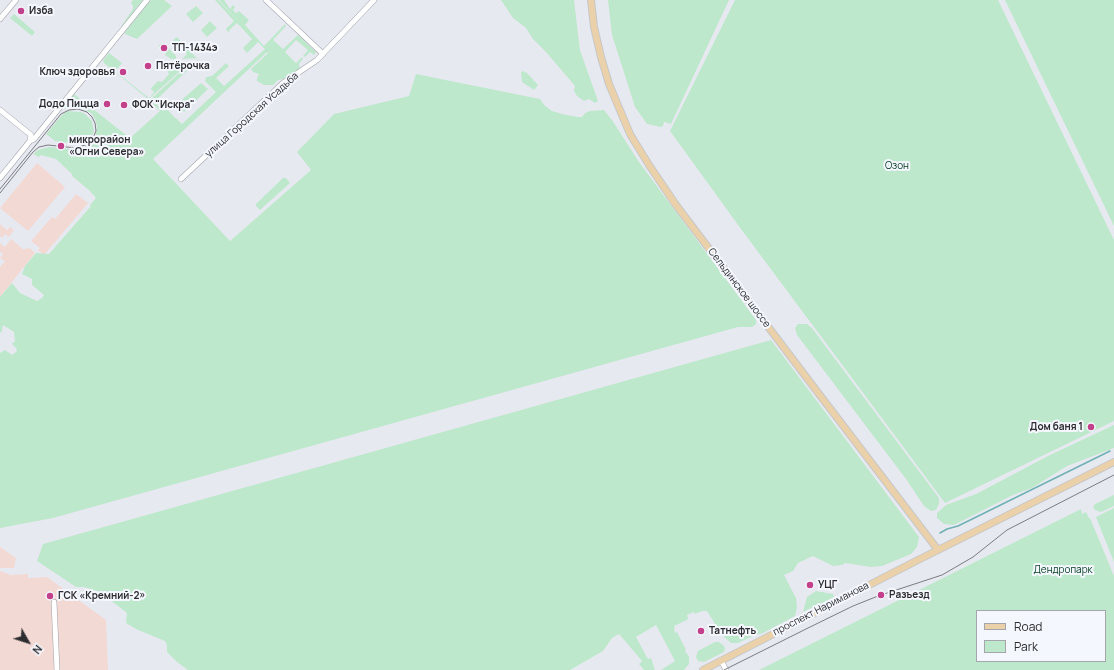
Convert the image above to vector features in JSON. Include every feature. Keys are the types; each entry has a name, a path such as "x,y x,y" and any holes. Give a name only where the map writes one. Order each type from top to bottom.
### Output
{"main road":[{"name":"Сельдинское шоссе","path":"592,0 594,27 609,84 630,134 649,165 681,211 938,550"},
{"name":"проспект Нариманова","path":"703,670 1114,462"}],"street":[{"path":"0,19 16,0"},
{"path":"0,110 30,138 34,139 147,0"},
{"path":"266,0 323,54"},
{"name":"улица Городская Усадьба","path":"181,179 283,83 317,60 374,0"},
{"path":"0,178 30,138"},
{"path":"54,602 57,670"},
{"path":"721,660 726,670"}],"shaded area":[{"path":"37,163 65,187 28,231 0,208"},
{"path":"76,194 88,203 44,255 38,250 40,248 31,241 52,217 55,219"},
{"path":"0,224 7,230 10,227 14,230 9,237 5,234 2,238 0,236"},
{"path":"11,239 24,250 26,248 31,249 35,253 0,297 0,267 5,261 0,258 3,254 0,252 0,243 5,247"},
{"path":"0,547 16,558 14,568 0,568"},
{"path":"0,571 11,575 28,574 28,578 47,577 106,620 108,670 0,670"}],"green space":[{"path":"133,0 143,0 122,25 133,9 131,3"},
{"path":"151,0 164,0 172,6 137,39 125,34 125,32"},
{"path":"215,0 218,0 240,23 219,0 224,0 230,9 233,5 235,7 233,10 236,13 239,11 249,20 245,25 264,46 285,24 286,26 273,40 283,49 298,35 316,52 314,55 310,52 305,57 303,56 308,50 296,40 285,52 296,63 302,57 303,59 299,64 300,69 283,79 278,80 273,85 264,85 257,81 259,74 253,72 251,69 268,53 267,52 153,159 230,241 311,170 297,152 334,114 409,96 416,74 540,99 544,105 552,111 562,114 582,117 585,113 590,111 604,110 639,162 756,320 756,324 752,327 738,327 53,518 0,528 0,353 5,350 12,355 17,351 12,343 15,342 14,332 3,325 0,333 0,297 12,283 20,293 37,301 42,298 44,295 32,285 32,279 22,274 25,266 36,253 49,254 91,206 90,205 96,198 56,159 41,155 39,157 33,154 38,150 49,147 78,150 91,144 95,139 97,126 91,113 80,108 63,108 74,94 130,138 160,111 148,99 115,72 149,98 150,97 163,111 167,109 182,124 216,92 205,81 206,77 212,76 226,63 229,66 216,78 224,86 265,49 258,42 247,53 243,48 252,39 237,23 228,32 226,29 234,21"},
{"path":"501,0 574,0 580,50 598,101 595,103 589,99 584,101 577,96 574,91 575,86 533,39 526,28 513,18"},
{"path":"608,0 729,0 671,124 664,122 663,126 661,127 647,124 635,107 612,35"},
{"name":"Озон","path":"735,0 998,0 1114,240 1114,421 945,503 670,131"},
{"path":"1005,0 1114,0 1114,226"},
{"path":"196,6 203,13 193,22 186,14"},
{"path":"14,14 35,32 32,36 10,18"},
{"path":"210,21 217,28 207,37 201,30"},
{"path":"177,37 197,58 182,59 187,54 173,40"},
{"path":"162,43 165,44 176,56 176,59 171,59 165,55 168,49 163,45 160,47 158,46"},
{"path":"109,53 122,63 117,69 112,70 104,63 103,60"},
{"path":"189,64 194,64 197,66 191,67 155,101 152,98"},
{"path":"170,66 175,66 180,71 151,97 154,92 151,88 158,81 162,82 169,74 167,70"},
{"path":"523,71 527,73 538,85 534,90 522,82 521,72"},
{"path":"201,83 208,89 184,112 177,104"},
{"path":"67,111 81,112 92,121 94,132 88,142 77,144 55,141 46,134"},
{"path":"283,178 286,178 290,183 260,210 256,204"},
{"path":"798,324 807,324 812,328 939,498 939,504 936,510 931,511 924,506 906,479 797,335 795,328"},
{"path":"771,340 919,537 917,547 911,554 882,566 871,567 845,563 842,565 833,566 813,556 798,563 793,571 784,575 796,598 797,607 795,616 763,633 738,643 731,643 722,635 707,611 702,611 695,614 694,612 687,615 687,620 674,626 675,633 677,632 689,657 689,664 684,670 661,670 675,661 656,625 636,637 648,659 651,658 655,670 644,670 639,664 642,661 619,634 612,638 603,651 570,670 188,670 167,652 167,645 165,641 138,630 126,623 127,613 100,592 84,587 76,587 37,561 43,544"},
{"path":"1114,425 1114,448 1067,466 1032,488 1013,495 954,525 944,524 937,518 937,513 946,505 976,494 1050,455"},
{"path":"1114,495 1114,506 1101,512 1095,510 1093,507 1095,504"},
{"path":"1114,508 1114,562 1096,517"},
{"name":"Дендропарк","path":"1081,509 1082,514 1086,512 1090,518 1114,576 1114,670 759,670"},
{"path":"816,591 833,594 834,597 803,612 807,597"},
{"path":"715,642 719,642 723,645 725,648 724,652 704,662 698,661 696,657 698,651"}],"waterway":[{"path":"940,533 958,526 1110,451"}],"tram line":[{"path":"0,189 61,114 69,110 78,109 87,112 92,117 95,123 96,131 88,144 76,148 48,145 39,147 33,152 0,193"},
{"path":"724,670 853,606 878,596 942,575 973,557 1007,530 1114,475"}],"place":[{"name":"Изба","path":"21,11"},
{"name":"ТП-1434э","path":"164,48"},
{"name":"Пятёрочка","path":"148,66"},
{"name":"Ключ здоровья","path":"123,72"},
{"name":"Додо Пицца","path":"107,104"},
{"name":"ФОК \"Искра\"","path":"124,105"},
{"name":"микрорайон «Огни Севера»","path":"61,146"},
{"name":"Дом баня 1","path":"1091,427"},
{"name":"УЦГ","path":"810,585"},
{"name":"Разъезд","path":"881,595"},
{"name":"ГСК «Кремний-2»","path":"50,596"},
{"name":"Татнефть","path":"701,631"}]}
